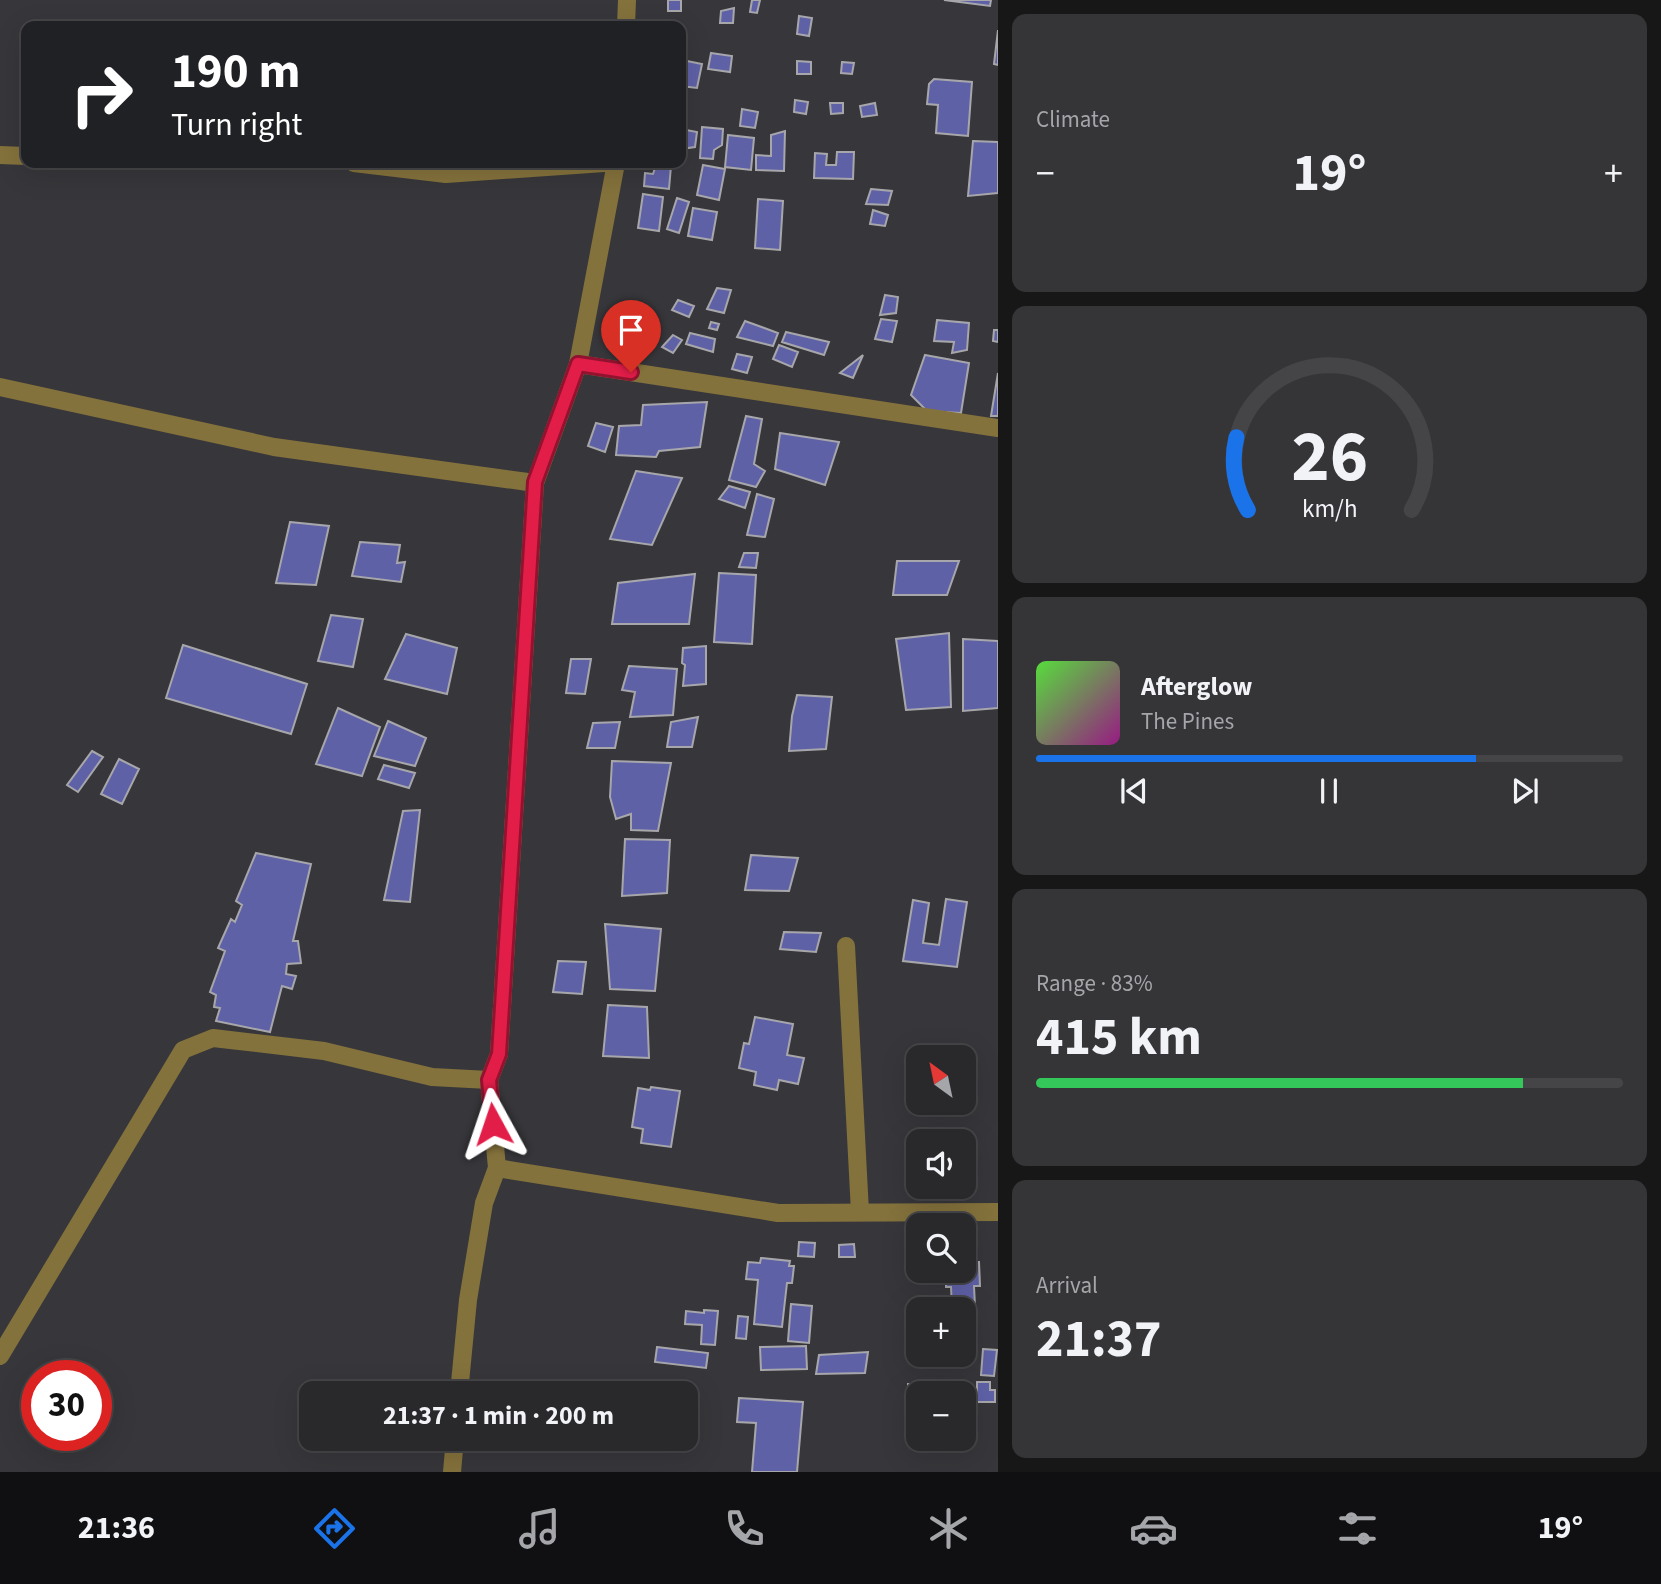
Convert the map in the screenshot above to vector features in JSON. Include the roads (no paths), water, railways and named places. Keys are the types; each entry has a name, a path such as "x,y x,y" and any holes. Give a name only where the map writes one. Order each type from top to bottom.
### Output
{"street":[{"path":"626,21 627,0"},
{"path":"0,155 21,156"},
{"path":"396,168 446,174 532,168"},
{"path":"460,1381 468,1300 482,1215 497,1168 489,1080 499,1054 535,482 578,364 616,168"},
{"path":"578,364 998,428"},
{"path":"0,387 274,447 535,482"},
{"path":"846,946 860,1212"},
{"path":"0,1356 183,1050 213,1038 324,1051 432,1077 489,1080"},
{"path":"497,1168 778,1213 998,1212"},
{"path":"452,1472 454,1451"}]}
